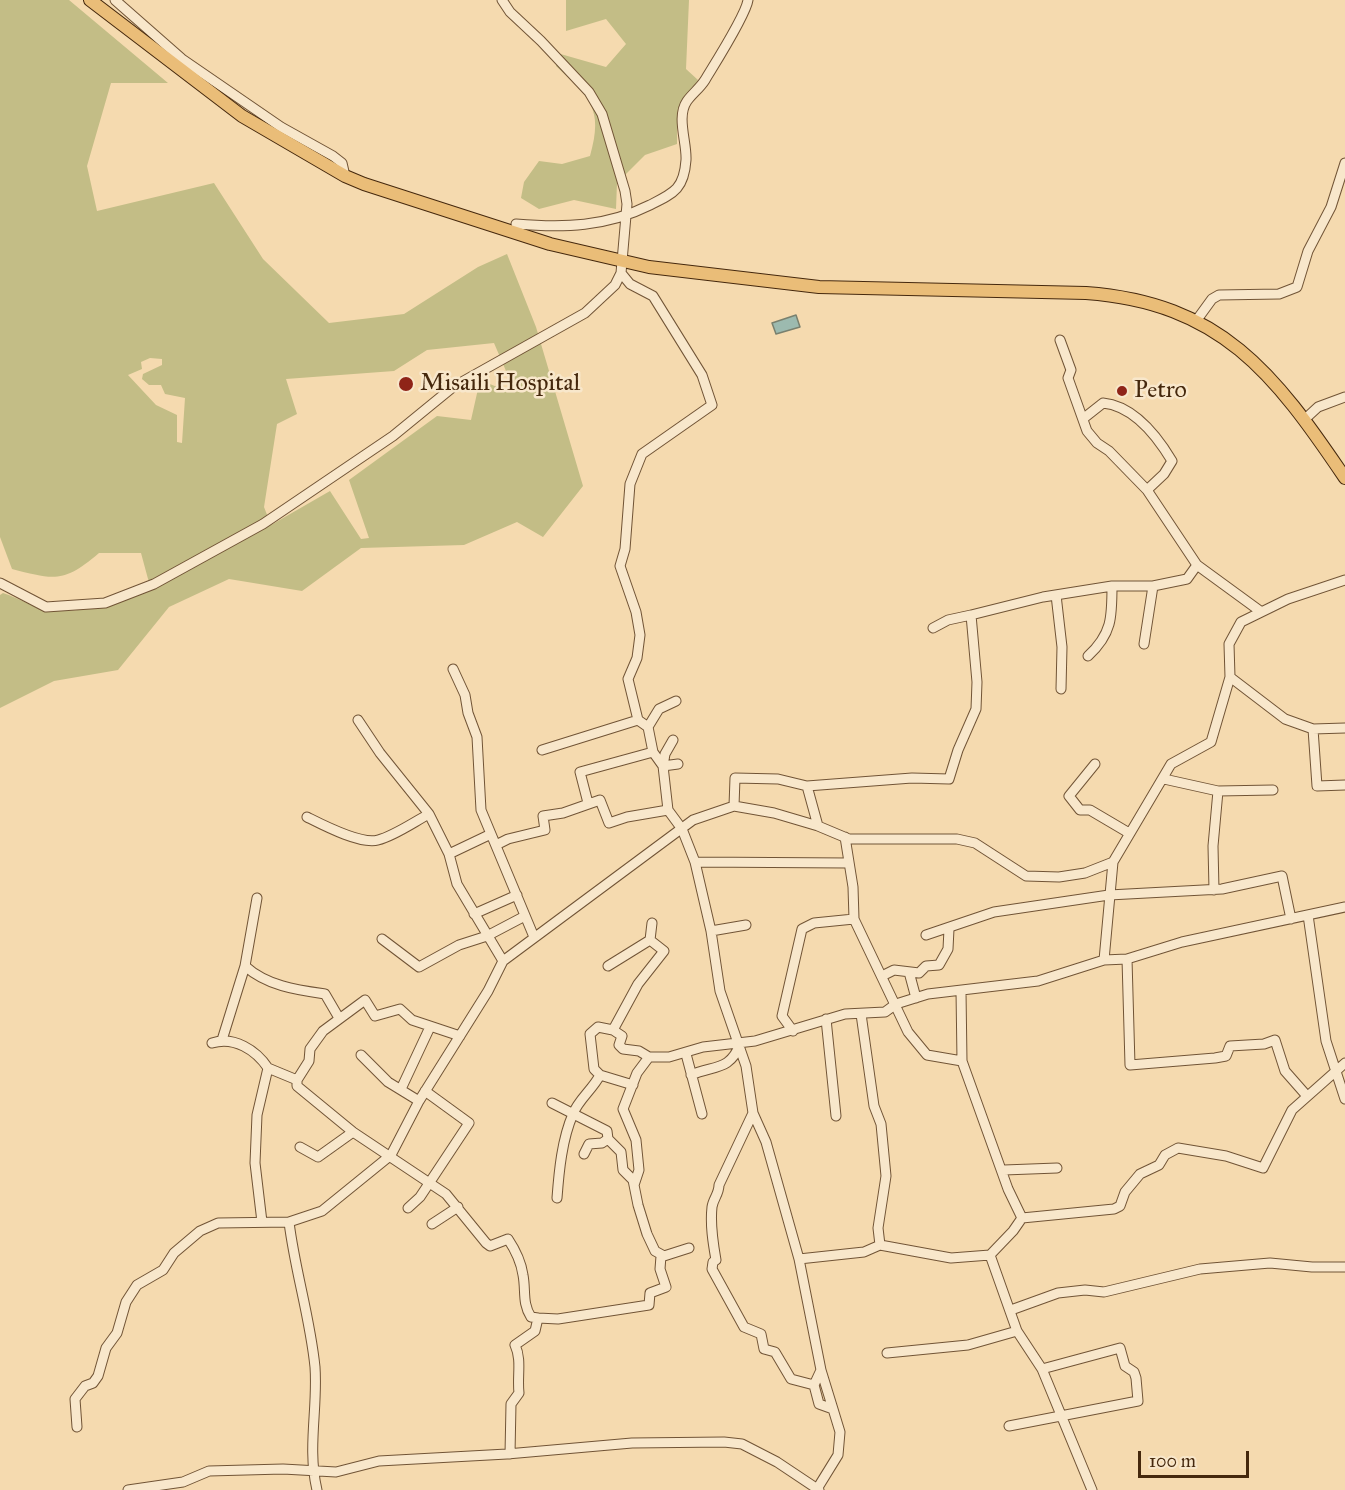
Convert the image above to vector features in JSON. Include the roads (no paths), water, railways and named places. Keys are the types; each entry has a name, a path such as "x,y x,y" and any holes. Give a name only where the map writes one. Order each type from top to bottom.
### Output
{"main road":[{"path":"90,0 242,116 345,176 538,241 649,267 819,286 1118,295 1148,302 1196,321 1250,357 1305,419 1345,478"}],"street":[{"path":"115,0 182,58 194,64 228,92 281,127 333,156 342,164 345,176"},
{"path":"0,583 46,607 105,603 154,584 263,524 393,436 453,387 585,313 601,300 621,273 627,204 602,114 589,92 510,12 502,0"},
{"path":"516,224 558,227 592,225 626,217 675,194 684,178 685,103 704,82 748,0"},
{"path":"1196,321 1212,299 1219,295 1280,294 1297,287 1308,251 1331,207 1345,164"},
{"path":"621,273 630,284 654,296 702,375 712,405 642,454 630,484 624,549 620,566 639,628 637,658 628,679 638,720 648,728 653,752 663,766"},
{"path":"1060,340 1071,370 1068,378 1087,431 1147,490 1197,565 1260,611"},
{"path":"1305,419 1318,407 1345,397"},
{"path":"1083,417 1103,403 1115,404 1126,410 1159,440 1172,461 1164,474 1147,490"},
{"path":"933,628 948,620 1056,595 1112,586 1153,586 1187,579 1197,565"},
{"path":"1104,960 1113,862 1164,780 1171,764 1211,742 1230,677 1229,644 1241,622 1260,611 1345,580"},
{"path":"1088,656 1103,642 1111,620 1112,586"},
{"path":"1144,644 1153,586"},
{"path":"1056,595 1062,647 1062,689"},
{"path":"734,806 735,778 778,779 807,786 912,778 950,779 958,750 976,709 977,681 971,615"},
{"path":"453,669 465,695 468,713 475,730 481,773 481,810 534,937"},
{"path":"1230,677 1286,719 1313,729 1345,728"},
{"path":"648,728 659,709 676,701"},
{"path":"358,720 380,753 429,814 450,854 457,884 503,961"},
{"path":"542,750 638,720"},
{"path":"1313,729 1317,786 1345,785"},
{"path":"128,1490 184,1486 209,1471 312,1470 336,1473 379,1461 510,1454 610,1444 724,1442 742,1444 777,1462 818,1490 838,1455 840,1432 821,1370 799,1259 777,1176 753,1113 740,1044 720,991 711,931 695,862 682,829 668,810 663,766 665,754 673,740"},
{"path":"588,803 580,772 653,752"},
{"path":"663,766 678,764"},
{"path":"1095,764 1069,796 1080,810 1090,810 1129,833"},
{"path":"1164,780 1218,791 1273,790"},
{"path":"807,786 818,826"},
{"path":"1214,890 1213,846 1218,791"},
{"path":"496,845 508,839 545,830 543,816 563,813 600,800 609,824 627,817 668,810"},
{"path":"77,1427 75,1399 85,1386 93,1383 98,1376 106,1348 117,1333 126,1302 137,1285 163,1270 174,1253 200,1231 218,1223 290,1222 322,1211 391,1155 419,1101 503,961 693,820 734,806 774,813 845,837 889,840 926,837 957,839 975,843 1026,876 1059,877 1085,873 1113,862"},
{"path":"307,817 329,828 372,841 381,840 429,814"},
{"path":"450,854 491,834"},
{"path":"845,837 853,887 854,919 908,1032 927,1055 962,1061"},
{"path":"695,862 848,863"},
{"path":"926,935 994,912 1109,895 1214,890 1282,876 1291,919"},
{"path":"474,914 517,896"},
{"path":"257,898 245,966 217,1041 236,1043 259,1055 268,1068 297,1080"},
{"path":"633,1085 600,1075 594,1069 590,1034 598,1027 613,1030 622,1036 619,1045 623,1049 639,1052 649,1057 686,1054 703,1047 740,1044 845,1014 885,1012 896,1004 928,994 1038,981 1104,960 1127,959 1182,942 1345,908"},
{"path":"1308,915 1326,1041 1334,1073 1345,1099"},
{"path":"382,939 419,967 466,942 487,936 525,916"},
{"path":"793,1030 782,1016 786,990 795,964 802,929 814,923 854,919"},
{"path":"650,940 652,923"},
{"path":"711,931 746,925"},
{"path":"882,976 894,970 919,974 926,966 939,964 948,949 949,929"},
{"path":"608,966 650,940"},
{"path":"613,1030 638,984 664,951 650,940"},
{"path":"1127,959 1130,1065 1215,1058 1226,1056 1230,1047 1264,1044 1275,1040 1285,1071 1307,1096"},
{"path":"245,966 255,976 285,987 325,994 339,1018"},
{"path":"909,972 914,982 916,998"},
{"path":"961,991 962,1061 1004,1170 1008,1189 1022,1218"},
{"path":"460,1036 412,1020 400,1009 375,1016 364,1000 323,1031 310,1048 309,1061 297,1080 297,1086 353,1132 391,1155 430,1183 458,1207 490,1245 508,1239 520,1260 525,1308 531,1317 558,1319 649,1305 650,1293 666,1287 660,1269 661,1256 647,1234 633,1180 623,1170 621,1152 608,1139 607,1131 552,1103"},
{"path":"861,1014 874,1106 881,1124 886,1176 878,1228 880,1245"},
{"path":"826,1019 836,1116"},
{"path":"400,1089 430,1027"},
{"path":"691,1075 723,1066 735,1057 740,1044"},
{"path":"686,1054 702,1114"},
{"path":"361,1055 378,1074 419,1101"},
{"path":"634,1185 639,1170 637,1150 623,1109 637,1072 649,1057"},
{"path":"799,1259 864,1252 880,1245 951,1258 990,1255 1022,1218 1120,1206 1125,1192 1140,1174 1159,1165 1165,1155 1178,1148 1226,1156 1263,1168 1292,1110 1345,1063"},
{"path":"262,1222 255,1163 256,1124 268,1068"},
{"path":"557,1198 558,1173 573,1112 594,1087 600,1075"},
{"path":"408,1208 430,1183 469,1123 425,1091"},
{"path":"753,1113 712,1204 712,1235 716,1260 713,1262 712,1269 744,1327 761,1334 764,1348 775,1352 791,1379 814,1385"},
{"path":"300,1147 318,1157 353,1132"},
{"path":"584,1154 589,1144 602,1143 608,1139"},
{"path":"1004,1170 1057,1168"},
{"path":"432,1224 458,1207"},
{"path":"290,1222 292,1248 307,1308 315,1370 312,1470 317,1490"},
{"path":"661,1256 671,1256 689,1248"},
{"path":"990,1255 1017,1331 1042,1370 1063,1417 1077,1459 1092,1490"},
{"path":"1011,1310 1058,1293 1084,1290 1104,1293 1200,1269 1270,1263 1312,1268 1345,1267"},
{"path":"510,1454 511,1404 519,1393 516,1374 520,1365 515,1345 535,1331 538,1318"},
{"path":"887,1353 968,1345 1017,1331"},
{"path":"1010,1426 1138,1401 1134,1372 1125,1366 1120,1348 1042,1370"},
{"path":"821,1370 814,1385 819,1404 833,1409"}],"water":[{"path":"796,315 800,327 776,334 772,323"}],"place":[{"name":"Misaili Hospital","path":"406,384"},
{"name":"Petro","path":"1122,391"}]}
